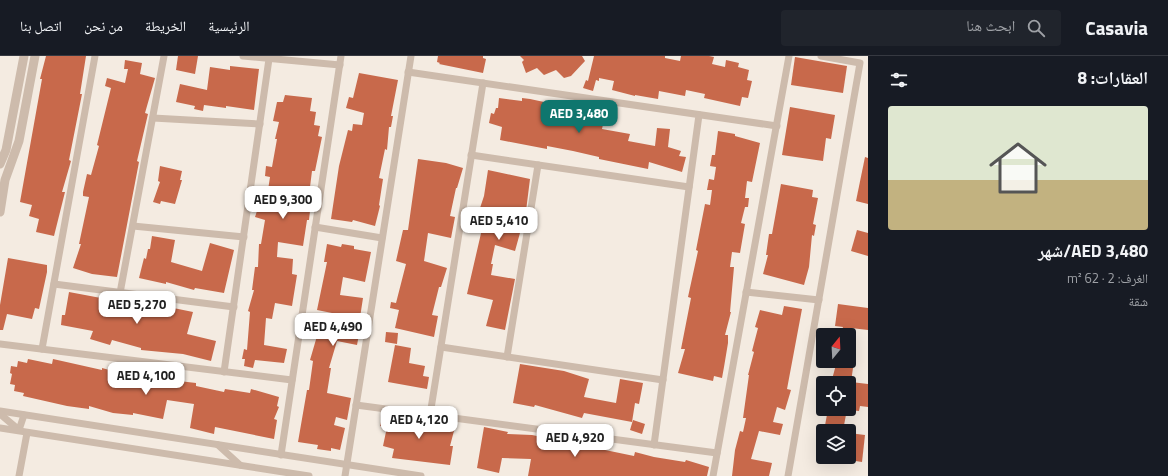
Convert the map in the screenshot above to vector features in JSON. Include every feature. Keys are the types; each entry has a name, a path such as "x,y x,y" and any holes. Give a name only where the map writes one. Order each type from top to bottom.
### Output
{"street":[{"path":"0,164 8,142 24,56"},
{"path":"0,212 5,180 19,141 35,56"},
{"path":"42,349 95,56"},
{"path":"120,293 164,56"},
{"path":"243,56 340,65"},
{"path":"281,454 341,56"},
{"path":"345,476 411,56"},
{"path":"713,476 789,56"},
{"path":"788,476 860,63 821,56"},
{"path":"224,372 269,59"},
{"path":"408,72 776,126"},
{"path":"430,415 483,83"},
{"path":"654,445 699,115"},
{"path":"153,118 260,124"},
{"path":"471,155 689,187"},
{"path":"507,357 538,165"},
{"path":"133,226 244,237"},
{"path":"315,227 382,238"},
{"path":"54,284 234,307"},
{"path":"746,292 819,300"},
{"path":"0,344 292,380"},
{"path":"441,347 663,380"},
{"path":"356,405 717,453"},
{"path":"0,413 24,415 421,476"},
{"path":"0,413 19,430 24,415"},
{"path":"0,428 309,476"},
{"path":"20,476 27,433"},
{"path":"218,445 240,465"}],"building":[{"path":"46,56 86,56 80,94 82,94 69,160 71,161 62,192 65,192 54,236 36,232 39,219 29,216 32,205 20,202 42,79 40,79"},
{"path":"178,56 198,56 195,74 176,70"},
{"path":"438,56 483,56 483,58 486,59 483,73 439,64 440,63 437,62"},
{"path":"520,56 582,56 585,61 571,76 564,78 556,70 544,75 537,68 526,73 522,62 524,60"},
{"path":"594,56 665,56 665,58 680,61 681,56 709,56 714,57 712,64 725,67 726,60 739,63 738,67 749,70 747,80 752,81 748,98 742,97 740,106 704,98 705,94 686,90 685,96 659,91 658,99 635,96 612,90 614,81 599,78 599,81 596,80 593,91 583,88 586,80 588,81"},
{"path":"795,57 847,66 843,93 791,85"},
{"path":"125,60 142,63 140,74 155,78 145,113 148,114 137,161 139,162 117,277 92,274 73,268 81,244 79,244 89,197 83,196 83,192 87,174 91,175 99,146 97,145 111,88 105,86 107,78 125,83 128,69 124,69"},
{"path":"230,66 259,69 254,110 204,105 203,111 194,109 195,106 176,102 180,84 207,90 210,67 230,70"},
{"path":"359,73 398,80 391,116 393,116 391,127 389,127 387,150 385,149 379,178 383,179 380,206 375,226 353,220 352,222 331,219 339,166 348,130 352,131 353,124 362,125 364,113 346,108 349,97 353,98"},
{"path":"285,95 312,98 310,111 316,112 314,125 320,126 318,136 322,137 315,171 312,171 307,211 310,211 309,220 307,220 303,246 278,242 277,257 293,259 292,274 297,275 292,306 275,303 272,319 266,318 264,345 287,349 284,363 255,360 253,368 244,366 245,359 242,359 244,349 247,350 250,312 248,311 254,290 252,290 255,267 258,267 259,244 261,244 265,220 255,217 258,208 265,210 270,177 265,176 266,166 272,167 277,139 275,139 279,122 273,121 277,102 283,102"},
{"path":"499,98 522,101 522,98 530,99 605,115 602,129 630,134 628,141 655,146 657,128 670,129 668,147 681,151 679,156 686,157 682,172 649,162 648,169 599,159 599,157 573,151 547,146 547,149 500,140 502,127 489,123 491,113 494,114 496,108 498,108"},
{"path":"790,107 835,115 831,139 826,138 823,161 782,155"},
{"path":"718,131 735,134 735,136 760,143 752,182 747,181 745,198 749,198 748,207 745,207 741,223 745,224 740,253 732,252 730,267 734,267 731,312 725,335 728,335 728,343 722,378 714,376 713,381 678,373 685,349 681,349 691,298 688,297 698,251 696,250 705,204 710,205 712,190 707,190 709,179 714,180 716,167 710,166 712,155 715,155"},
{"path":"865,157 868,158 868,204 856,201"},
{"path":"418,159 446,163 463,168 456,188 450,216 455,217 451,238 428,233 424,261 447,268 441,287 439,287 432,315 438,316 434,337 395,328 399,310 390,308 391,302 396,303 406,264 396,261 403,230 408,230"},
{"path":"160,166 182,171 180,180 182,180 175,204 161,201 160,204 153,202 160,182 158,181"},
{"path":"488,170 530,179 526,211 515,251 495,245 491,264 493,264 491,275 515,279 505,330 486,326 493,300 467,294 485,216 478,214 484,196"},
{"path":"781,184 813,190 812,197 818,198 813,224 816,225 814,236 812,235 809,267 804,285 763,274 768,255 766,255 769,234 772,234"},
{"path":"857,230 868,233 868,256 851,251"},
{"path":"152,236 175,240 171,262 202,271 210,243 234,250 224,293 195,288 194,290 166,282 166,284 139,278 144,258 146,259 148,249 150,249"},
{"path":"327,244 341,247 342,244 354,246 354,249 371,252 365,282 343,277 340,295 363,298 359,324 361,324 357,345 337,341 329,368 331,368 327,393 351,398 347,420 336,417 334,425 345,428 340,450 331,448 331,451 317,449 318,445 298,442 307,390 309,390 313,361 310,360 317,336 315,336 318,323 329,326 332,313 317,310 327,262 324,262"},
{"path":"8,258 47,265 47,272 39,309 35,308 32,319 7,314 3,330 0,330 0,305"},
{"path":"69,292 138,305 139,301 193,312 187,334 216,341 211,361 183,354 141,350 141,348 112,340 110,345 90,339 93,331 61,325 62,315 65,315"},
{"path":"838,304 868,308 868,330 835,326"},
{"path":"784,306 802,309 787,389 791,390 785,410 777,407 773,422 783,424 780,435 759,431 751,459 772,463 769,476 732,476 735,450 740,431 743,432 746,418 743,418 748,375 758,328 755,327 760,310 782,315"},
{"path":"386,332 398,333 397,344 385,342"},
{"path":"395,345 411,348 409,363 425,366 423,376 429,377 427,389 388,382"},
{"path":"28,359 52,364 53,359 102,370 102,368 124,374 124,372 136,373 146,375 145,377 196,383 196,386 224,392 225,389 250,393 251,389 279,397 277,406 279,407 274,419 277,420 274,439 215,427 214,434 190,428 194,404 167,400 163,419 133,413 133,415 113,413 89,406 89,409 67,406 23,396 24,393 14,391 15,385 10,384 12,374 10,373 11,366 17,367 18,361 27,363"},
{"path":"520,364 564,371 589,379 584,397 616,403 620,379 643,383 639,404 635,403 632,422 584,413 582,418 535,405 534,407 513,403"},
{"path":"835,368 853,368 852,376 833,376"},
{"path":"856,383 868,384 868,407 860,406 859,411 856,411"},
{"path":"401,416 433,420 455,427 450,446 453,446 450,465 392,458 394,449 383,446 387,427 380,426 382,418 400,421"},
{"path":"827,416 846,416 844,424 825,424"},
{"path":"633,420 645,424 642,434 630,430"},
{"path":"484,427 508,432 507,434 532,435 561,441 562,438 581,445 634,456 635,452 685,462 686,460 709,467 707,476 528,476 531,459 502,458 499,473 477,468"},
{"path":"856,434 865,435 862,462 856,461"}]}
